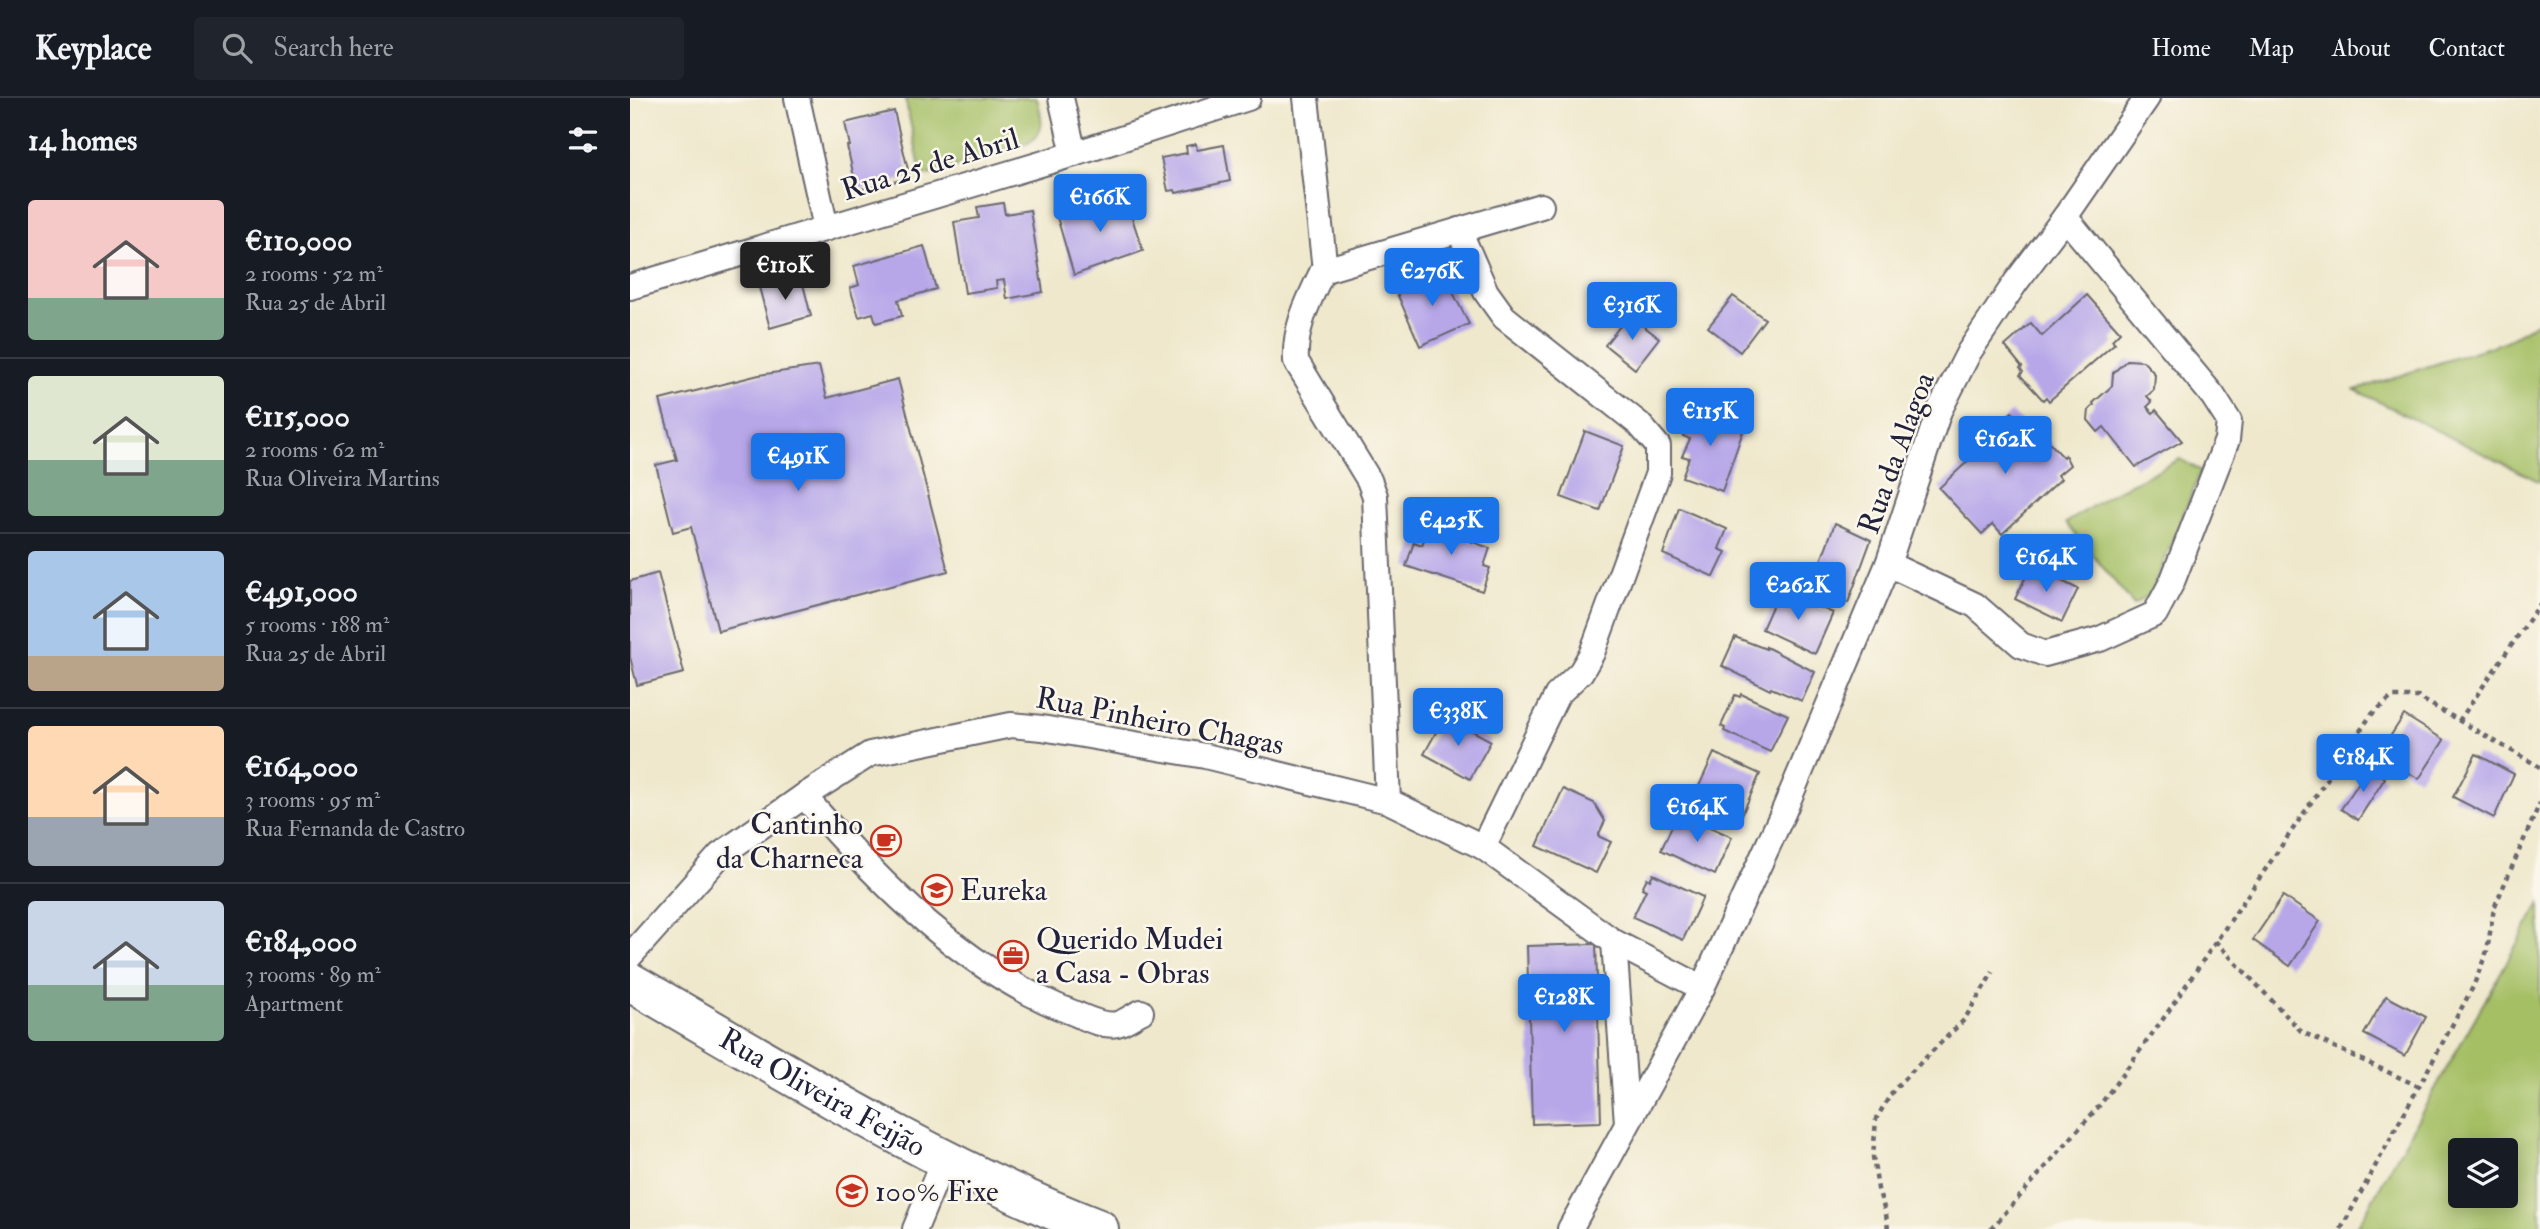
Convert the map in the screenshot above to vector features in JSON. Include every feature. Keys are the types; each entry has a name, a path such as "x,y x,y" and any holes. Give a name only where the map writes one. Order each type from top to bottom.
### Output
{"main road":[{"name":"Rua Oliveira Feijão","path":"630,982 944,1159 1043,1208 1098,1229"}],"street":[{"path":"797,98 826,228"},
{"path":"1060,98 1074,154"},
{"name":"Rua 25 de Abril","path":"630,288 1074,154 1248,98"},
{"path":"1306,98 1325,270"},
{"name":"Rua da Alagoa","path":"1570,1229 1702,988 1783,813 1888,564 1939,411 1969,352 2015,282 2065,217 2147,98"},
{"path":"1388,801 1375,496 1369,480 1296,361 1295,342 1302,316 1323,271 1541,206"},
{"path":"1888,564 1975,605 2021,645 2045,654 2101,639 2155,614 2172,582 2227,440 2229,422 2213,396 2065,217"},
{"path":"1459,230 1486,292 1504,317 1639,424 1658,446 1658,473 1592,653 1581,672 1557,695 1483,847"},
{"name":"Rua Pinheiro Chagas","path":"630,956 720,855 870,754 1011,726 1042,728 1205,756 1388,801 1483,847 1614,942 1702,988"},
{"path":"804,796 837,835 912,909 959,947 1009,981 1052,1005 1097,1022 1116,1024 1141,1012"},
{"path":"1614,942 1627,1123"},
{"path":"915,1229 944,1159"}],"path":[{"path":"2459,721 2540,604"},
{"path":"1991,1229 2100,1105 2363,726 2382,703 2392,697 2418,697 2540,767"},
{"path":"2341,1229 2473,987 2487,951 2494,908 2540,803"},
{"path":"2215,941 2302,1032 2420,1087"},
{"path":"1888,1229 1873,1157 1876,1119 1894,1089 1964,1020 1993,972"}],"green space":[{"path":"905,98 1037,98 1041,129 1028,143 922,177"},
{"path":"2540,321 2540,482 2355,390 2504,342"},
{"path":"2180,459 2201,471 2153,589 2148,596 2134,605 2066,523 2113,493"},
{"path":"2540,903 2540,1229 2356,1229"}],"building":[{"path":"894,111 910,178 857,190 845,123"},
{"path":"1196,144 1197,150 1224,145 1230,181 1176,193 1175,190 1168,191 1161,158 1187,153 1186,146"},
{"path":"1124,194 1143,251 1074,275 1057,217"},
{"path":"1003,203 1005,214 1030,210 1043,292 1007,299 1004,280 996,281 997,288 965,293 954,222 979,218 977,207"},
{"path":"924,246 936,289 898,300 902,316 876,323 873,313 859,317 850,288 859,285 854,266"},
{"path":"1442,271 1469,324 1420,346 1396,291"},
{"path":"801,276 811,316 770,328 759,287"},
{"path":"2087,295 2120,332 2112,340 2115,343 2049,401 2046,397 2043,400 2020,375 2023,372 2020,368 2022,367 2005,346 2031,323 2042,336"},
{"path":"1733,296 1765,319 1740,352 1708,327"},
{"path":"1629,315 1659,338 1635,369 1605,345"},
{"path":"2127,360 2143,361 2155,374 2154,390 2147,396 2152,402 2147,407 2153,413 2156,410 2182,441 2136,467 2104,427 2098,432 2088,420 2093,403 2112,386 2113,373"},
{"path":"819,366 827,398 898,379 948,571 718,631 691,527 673,532 656,465 677,460 660,400 759,375"},
{"path":"1694,405 1732,419 1729,426 1743,431 1722,491 1682,477 1689,458 1682,456 1690,439 1683,436"},
{"path":"2012,412 2034,435 2039,431 2063,457 2065,455 2070,465 2058,475 2061,479 2002,534 1993,524 1982,534 1939,488 1967,462 1962,457"},
{"path":"1585,431 1624,446 1600,511 1561,497"},
{"path":"1679,508 1727,529 1719,549 1726,552 1714,577 1663,554"},
{"path":"1434,521 1472,534 1470,541 1490,548 1484,566 1490,568 1482,591 1406,566 1414,542 1422,545"},
{"path":"1835,523 1871,540 1848,603 1810,590"},
{"path":"2031,566 2078,589 2062,622 2015,599"},
{"path":"658,573 684,673 637,685 630,657 630,581"},
{"path":"1778,593 1786,597 1788,593 1833,613 1815,654 1762,629"},
{"path":"1735,637 1766,647 1815,672 1802,701 1771,688 1770,690 1722,666"},
{"path":"1741,694 1788,715 1770,752 1724,731 1725,728 1721,726 1735,695 1740,697"},
{"path":"2404,715 2444,740 2419,779 2379,754"},
{"path":"1445,716 1491,741 1470,779 1424,754"},
{"path":"1714,753 1760,774 1741,817 1695,795"},
{"path":"2476,754 2514,774 2494,818 2453,797"},
{"path":"2369,768 2385,778 2358,820 2341,809"},
{"path":"1563,789 1594,803 1605,821 1598,836 1611,842 1596,873 1537,846"},
{"path":"1681,814 1732,837 1715,875 1661,850 1673,824 1676,825"},
{"path":"1653,874 1703,897 1683,940 1633,917 1646,890 1642,888 1647,878 1650,880"},
{"path":"2283,896 2320,921 2290,966 2253,940"},
{"path":"1596,944 1601,1122 1532,1124 1527,946"},
{"path":"2386,996 2426,1017 2405,1056 2364,1034"}],"place":[{"name":"Cantinho da Charneca","path":"886,841"},
{"name":"Eureka","path":"937,890"},
{"name":"Querido Mudei a Casa - Obras","path":"1013,956"},
{"name":"100% Fixe","path":"852,1191"}]}
